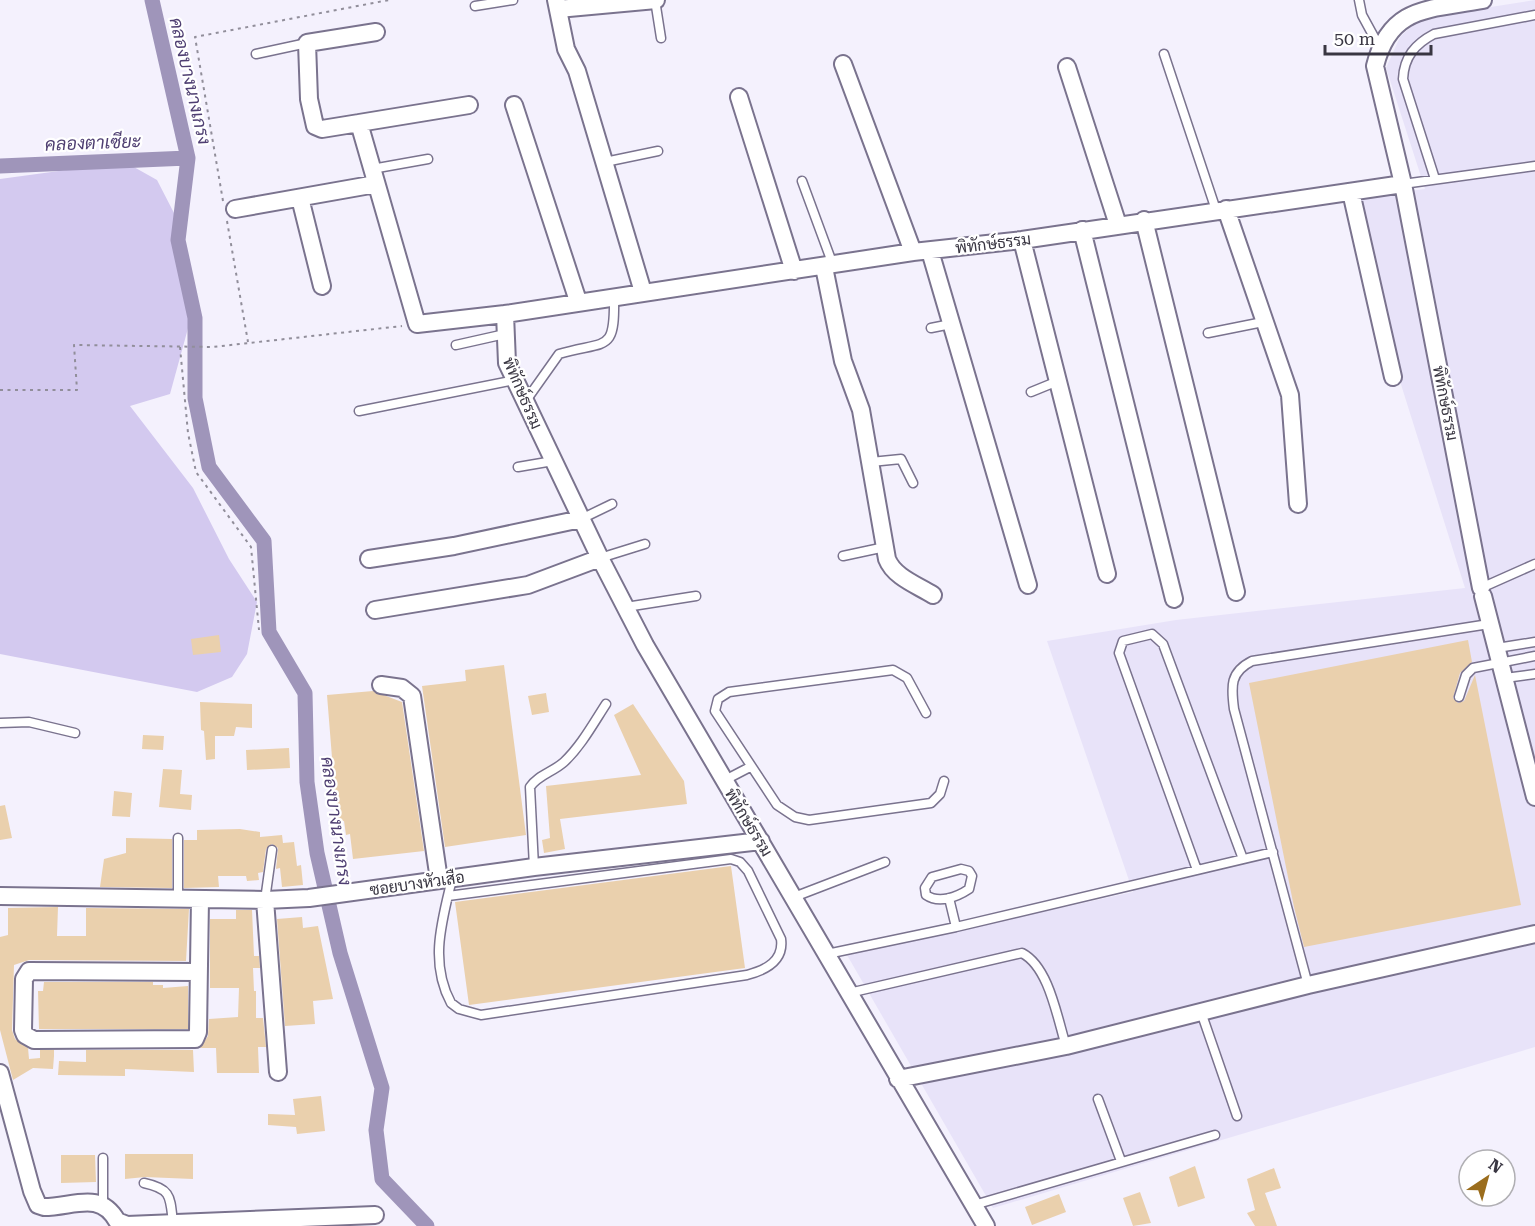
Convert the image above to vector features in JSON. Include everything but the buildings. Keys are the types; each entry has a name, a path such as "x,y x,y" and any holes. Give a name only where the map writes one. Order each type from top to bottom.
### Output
{"street":[{"path":"643,292 577,71 566,49 556,4 655,0"},
{"path":"1380,48 1388,32 1404,17 1483,0"},
{"path":"376,32 307,43 309,99 315,126 322,129 469,105"},
{"name":"พิทักษ์ธรรม","path":"1380,48 1376,66 1402,184 1482,592 1489,624 1531,762 1535,797"},
{"path":"843,64 913,252"},
{"path":"1067,67 1118,225"},
{"path":"739,97 794,271"},
{"path":"514,105 578,301"},
{"path":"358,123 417,324 505,314"},
{"path":"228,210 300,198 374,176"},
{"name":"พิทักษ์ธรรม","path":"986,1226 659,671 625,608 507,363 505,314 578,301 913,252 1022,240 1144,220 1402,184"},
{"path":"1352,192 1394,377"},
{"path":"300,198 322,286"},
{"path":"1221,209 1290,395 1299,504"},
{"path":"1144,220 1236,592"},
{"path":"1082,230 1174,599"},
{"path":"1022,240 1107,574"},
{"path":"930,251 1028,585"},
{"path":"829,266 843,361 861,410 885,547 891,568 933,595"},
{"path":"369,559 454,546 581,519"},
{"path":"375,610 528,585 600,558"},
{"path":"381,685 402,688 412,696 445,879"},
{"name":"ซอยบางหัวเสือ","path":"0,896 265,900 309,898 534,867 760,841"},
{"path":"198,972 29,971 24,979 23,1030 25,1035 34,1040 192,1040 198,1032 200,899"},
{"path":"265,900 278,1072"},
{"path":"898,1079 1066,1046 1308,985 1535,934"},
{"path":"0,1073 32,1191 38,1204 44,1207 93,1202 103,1204 120,1224 276,1222 375,1215"}],"lane":[{"path":"475,6 513,0"},
{"path":"655,0 661,38"},
{"path":"1359,0 1362,15 1380,48"},
{"path":"1435,179 1403,79 1403,65 1422,40 1434,34 1535,15"},
{"path":"256,54 307,43"},
{"path":"1164,54 1221,209"},
{"path":"605,162 658,151"},
{"path":"374,176 428,159"},
{"path":"1402,184 1535,166"},
{"path":"802,182 829,266"},
{"path":"525,402 559,354 599,345 611,336 614,329 614,296"},
{"path":"1208,333 1263,322"},
{"path":"931,327 951,324"},
{"path":"456,345 505,334"},
{"path":"359,411 515,380"},
{"path":"1031,392 1058,381"},
{"path":"871,462 901,459 913,483"},
{"path":"518,467 553,461"},
{"path":"581,519 612,504"},
{"path":"600,558 645,544"},
{"path":"843,556 885,547"},
{"path":"1482,592 1535,564"},
{"path":"625,608 696,596"},
{"path":"1308,985 1234,709 1232,681 1241,667 1252,661 1489,624"},
{"path":"1197,870 1119,652 1123,641 1130,638 1152,634 1163,644 1243,859"},
{"path":"1459,697 1466,675 1473,668 1498,655 1535,642"},
{"path":"1498,655 1535,656"},
{"path":"926,713 908,678 893,670 729,692 718,699 715,711 750,767 785,812 809,820 931,802 940,794 944,781"},
{"path":"1505,678 1535,674"},
{"path":"534,867 530,787 534,781 562,763 575,750 606,704"},
{"path":"0,723 29,722 75,733"},
{"path":"725,780 750,767"},
{"path":"178,838 178,899"},
{"path":"265,900 272,850"},
{"path":"827,954 956,927 1273,852"},
{"path":"445,879 448,896 438,946 440,973 451,1003 459,1009 481,1015 747,975 771,966 782,948 781,939 748,871 740,862 731,859 448,896"},
{"path":"794,897 885,862"},
{"path":"961,869 969,871 972,882 969,889 949,898 932,899 926,895 927,882 932,877 961,869"},
{"path":"949,898 956,927"},
{"path":"849,993 1022,953 1036,962 1043,974 1066,1046"},
{"path":"1201,1012 1237,1116"},
{"path":"1098,1099 1121,1161"},
{"path":"974,1205 1215,1135"},
{"path":"103,1158 103,1204"},
{"path":"144,1183 161,1187 171,1200 163,1224"}],"path":[{"path":"248,342 228,210 195,37 389,0"},
{"path":"0,390 77,390 75,345 180,347 417,324"},
{"path":"180,347 188,433 196,472 251,548 259,630"}],"shaded area":[{"path":"1535,0 1535,1047 993,1208 847,955 1133,892 1047,641 1176,620 1465,588 1343,200 1425,189 1386,68 1400,37 1420,18"},
{"path":"125,162 157,180 174,213 190,262 193,310 170,394 130,406 193,488 229,559 257,602 247,654 232,677 197,692 0,654 0,179"}],"waterway":[{"name":"คลองบางนางเกรง","path":"152,0 188,158 178,240 195,318 195,398 209,467 264,541 269,632 305,693 307,782 317,853 340,953 382,1088 376,1130 382,1179 427,1226"},
{"name":"คลองตาเซียะ","path":"0,166 188,158"}]}
